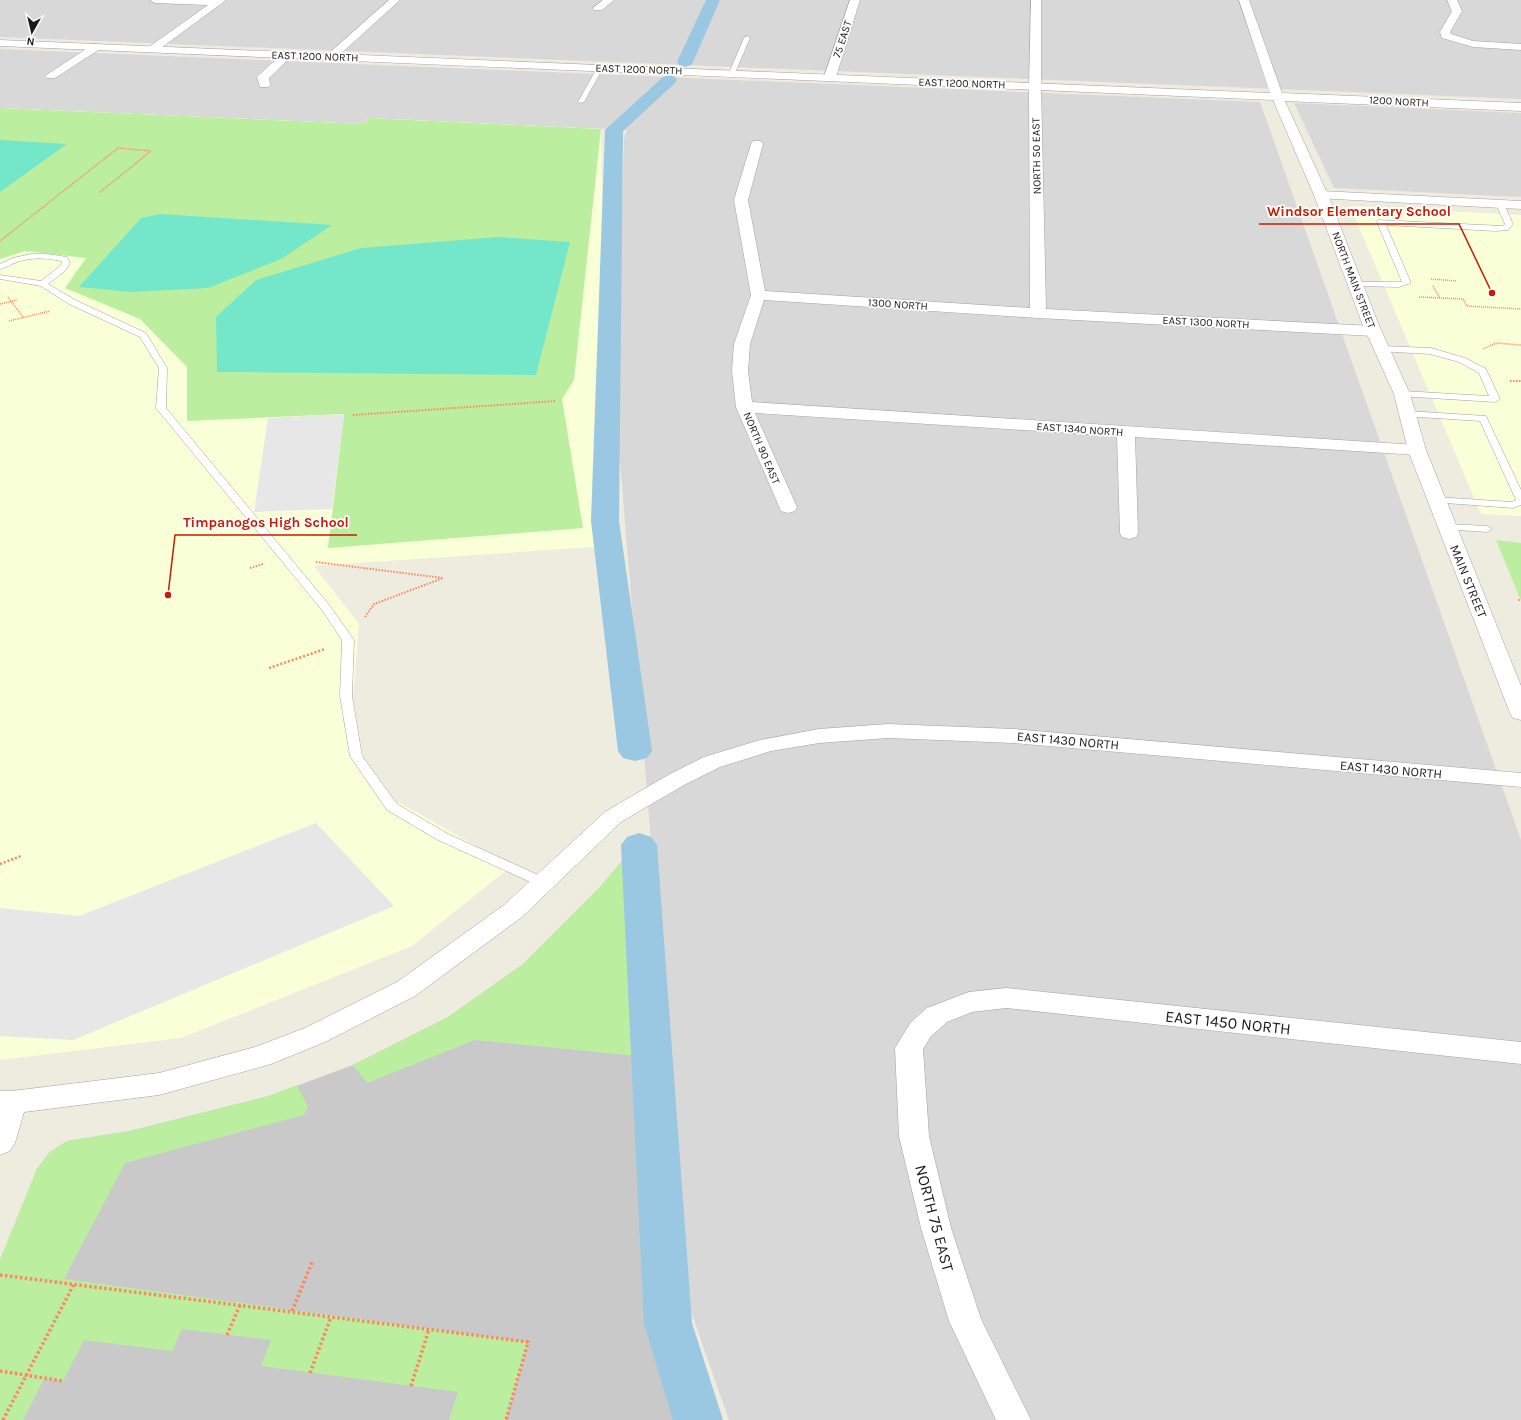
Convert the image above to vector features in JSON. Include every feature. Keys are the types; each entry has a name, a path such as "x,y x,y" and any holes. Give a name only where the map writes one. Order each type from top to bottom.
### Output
{"street":[{"path":"155,0 219,1"},
{"path":"331,57 395,0"},
{"path":"598,8 609,0"},
{"name":"75 EAST","path":"830,77 855,0"},
{"name":"NORTH 50 EAST","path":"1036,0 1035,86 1038,313"},
{"name":"NORTH MAIN STREET","path":"1244,0 1277,96 1321,195 1373,331 1402,394 1416,450"},
{"path":"1452,0 1457,11 1445,32 1446,36 1458,42 1480,45 1521,47"},
{"path":"153,49 219,1"},
{"name":"EAST 1200 NORTH","path":"0,43 1277,96"},
{"path":"50,76 96,47"},
{"path":"264,85 264,77 287,55"},
{"name":"1200 NORTH","path":"1277,96 1521,107"},
{"path":"757,144 741,200 758,295"},
{"path":"1321,195 1521,206"},
{"name":"1300 NORTH","path":"758,295 1038,313"},
{"name":"NORTH 90 EAST","path":"758,295 742,344 740,371 744,407 788,507"},
{"name":"EAST 1300 NORTH","path":"1038,313 1373,331"},
{"name":"EAST 1340 NORTH","path":"744,407 1416,450"},
{"path":"1126,432 1129,533"},
{"name":"MAIN STREET","path":"1416,450 1521,713"},
{"name":"EAST 1430 NORTH","path":"6,1102 159,1084 261,1056 314,1035 406,989 513,911 542,882 613,817 678,779 712,762 768,745 818,736 888,731 1022,736 1521,780"},
{"name":"EAST 1450 NORTH","path":"937,1015 969,1002 1006,998 1521,1053"},
{"name":"NORTH 75 EAST","path":"937,1015 922,1029 909,1048 914,1136 936,1228 965,1321 1014,1420"},
{"path":"0,1143 6,1102"}],"lane":[{"path":"732,73 747,38"},
{"path":"581,102 600,68"},
{"path":"1355,284 1399,285 1407,283 1381,222 1496,229 1505,228 1509,224 1500,204"},
{"path":"0,268 12,260 32,256 50,256 64,259 66,263 62,269 43,284"},
{"path":"0,277 43,284 72,302 143,335 164,368 161,408 326,608 348,640 346,696 356,756 392,807 443,837 542,882"},
{"path":"1381,349 1430,351 1462,360 1483,371 1495,399 1402,394"},
{"path":"1407,414 1484,418 1521,502 1513,505 1436,500"},
{"path":"1447,527 1487,529"}],"path":[{"path":"0,241 118,148 151,150 98,193"},
{"path":"1431,279 1457,281"},
{"path":"1433,286 1440,298"},
{"path":"7,295 23,317"},
{"path":"1416,297 1463,299 1467,306 1521,309"},
{"path":"9,321 54,310"},
{"path":"1478,352 1496,343 1521,345"},
{"path":"1508,381 1521,382"},
{"path":"353,415 556,401"},
{"path":"316,562 443,578 374,604 366,617"},
{"path":"250,568 265,563"},
{"path":"269,668 326,649"},
{"path":"0,864 21,856"},
{"path":"292,1312 313,1260"},
{"path":"0,1275 528,1342 506,1420"},
{"path":"3,1420 74,1284"},
{"path":"227,1335 240,1305"},
{"path":"310,1373 332,1316"},
{"path":"411,1386 429,1329"},
{"path":"0,1371 63,1381"}],"shaded area":[{"path":"0,0 1521,0 1521,99 0,37"},
{"path":"0,49 1260,102 1521,840 1521,1420 729,1420 689,1306 620,461 617,405 624,138 627,130 369,118 363,124 0,108"},
{"path":"1294,103 1521,113 1521,197 1334,188"},
{"path":"0,108 363,124 369,118 601,129 608,546 314,566 359,624 353,699 368,785 512,866 412,946 181,1038 0,1060"},
{"path":"1350,206 1521,215 1521,516 1481,514"},
{"path":"344,414 332,509 254,512 268,418"},
{"path":"316,823 394,906 73,1040 0,1036 0,908 79,916"},
{"path":"633,848 643,1301 679,1420 0,1420 0,1260 37,1169 50,1152 67,1141 130,1131 269,1096 353,1065 448,1017 522,965 601,886"}],"green space":[{"path":"0,108 363,124 369,118 601,129 574,380 562,399 583,528 328,548 344,414 187,421 187,367 140,319 65,288 86,258 25,251 0,259"},
{"path":"0,140 67,144 0,192"},
{"path":"160,214 332,225 281,259 208,288 131,292 79,287 141,218"},
{"path":"499,237 570,242 536,375 217,372 216,317 256,280 361,248"},
{"path":"1496,540 1521,543 1521,601"},
{"path":"633,848 637,1056 475,1040 367,1083 353,1065 448,1017 522,965 601,886"},
{"path":"297,1085 308,1107 304,1115 125,1163 64,1279 528,1342 506,1420 449,1420 458,1392 261,1366 271,1340 182,1329 172,1351 84,1340 63,1381 44,1379 23,1420 0,1420 0,1260 37,1169 50,1152 67,1141 130,1131 269,1096"}],"waterway":[{"path":"685,62 713,0"},
{"path":"635,751 605,521 614,130 669,80"},
{"path":"639,845 668,1323 698,1420"}],"place":[{"name":"Windsor Elementary School","path":"1492,293"},
{"name":"Timpanogos High School","path":"168,595"}]}
